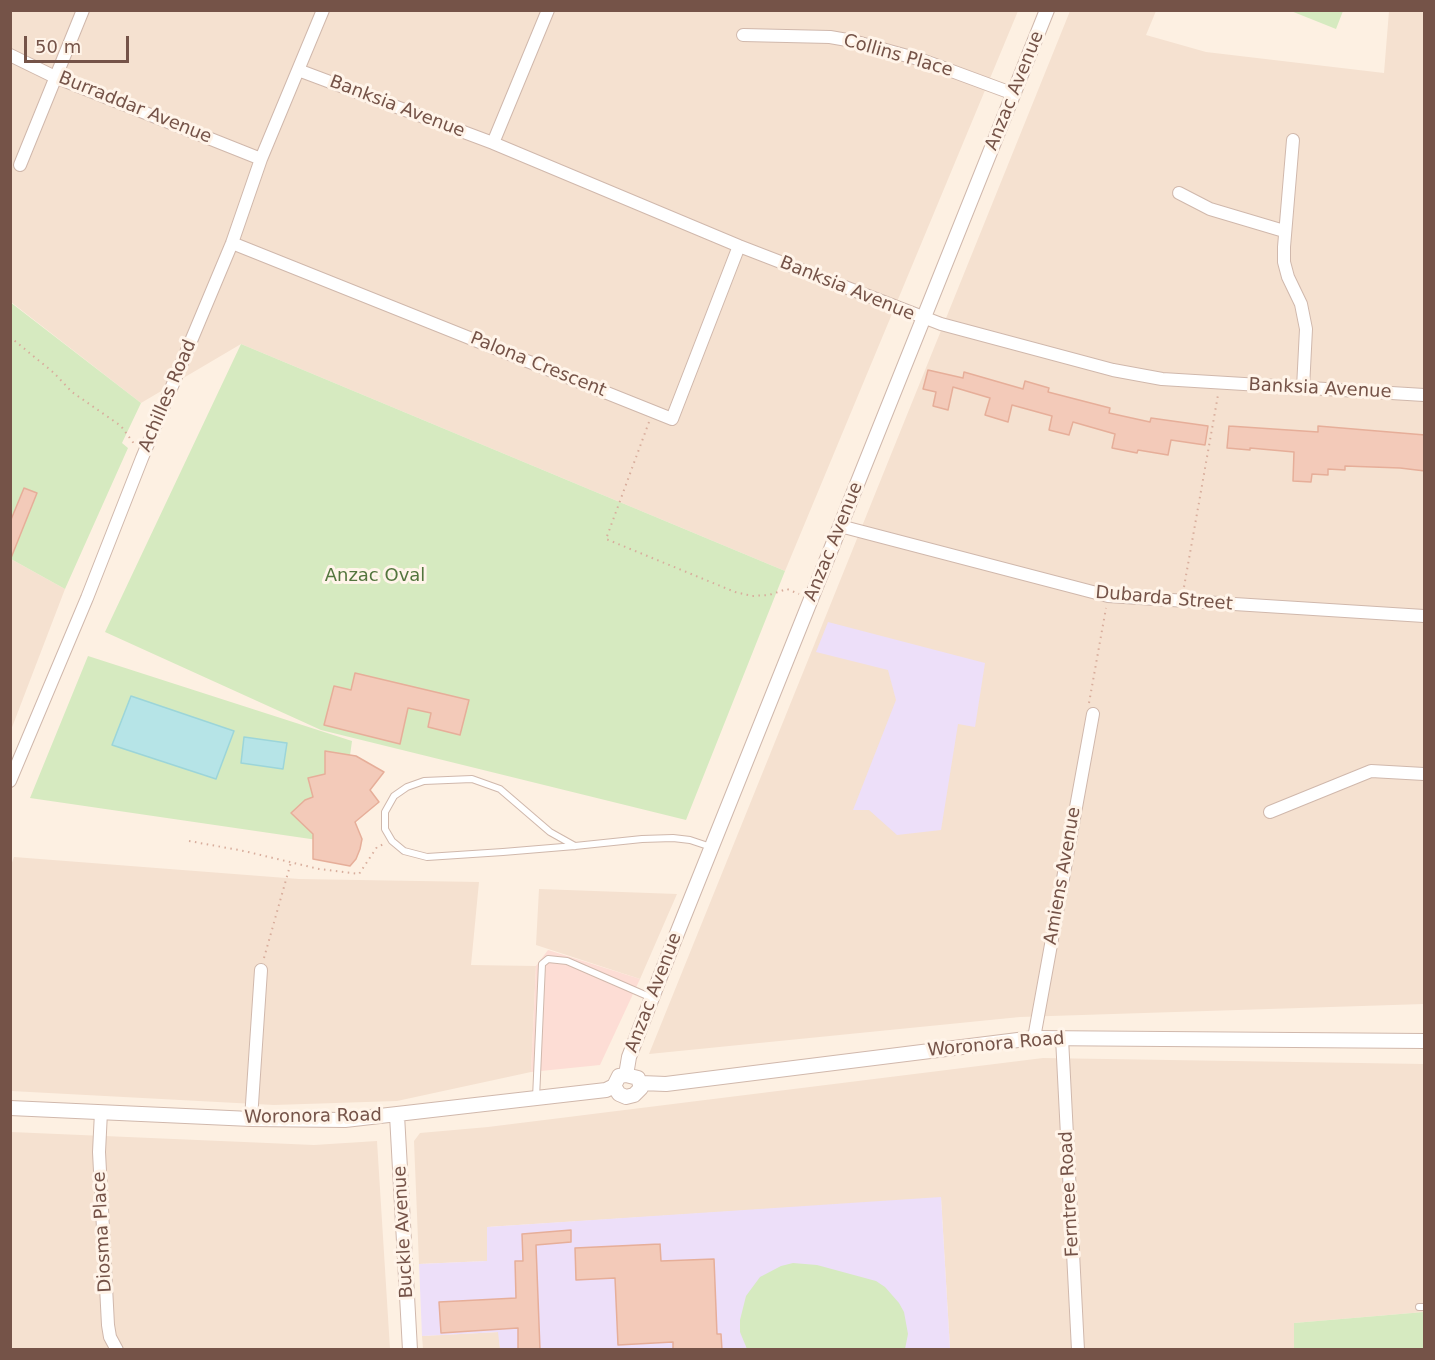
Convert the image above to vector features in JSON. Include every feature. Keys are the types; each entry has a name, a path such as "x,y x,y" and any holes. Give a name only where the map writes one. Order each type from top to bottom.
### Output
{"street":[{"path":"20,165 83,10"},
{"name":"Achilles Road","path":"10,781 232,243 261,159 323,10"},
{"path":"493,144 548,10"},
{"name":"Anzac Avenue","path":"626,1075 629,1057 711,847 1047,10"},
{"name":"Collins Place","path":"743,35 830,37 853,41 922,60 1014,94"},
{"name":"Burraddar Avenue","path":"10,56 261,159"},
{"name":"Banksia Avenue","path":"298,70 493,144 739,246 924,319 1113,370 1162,379 1425,395"},
{"path":"1293,140 1284,231 1284,262 1288,277 1301,304 1306,329 1303,388"},
{"path":"1179,193 1210,209 1284,231"},
{"name":"Palona Crescent","path":"232,243 672,419 739,246"},
{"name":"Dubarda Street","path":"840,526 1108,596 1425,616"},
{"name":"Amiens Avenue","path":"1034,1038 1093,714"},
{"path":"1270,812 1371,771 1425,774"},
{"path":"251,1119 261,969"},
{"name":"Woronora Road","path":"641,1083 666,1084 1034,1038 1425,1041"},
{"name":"Ferntree Road","path":"1062,1038 1078,1350"},
{"path":"626,1075 638,1078 641,1083 640,1091 626,1097 619,1094 614,1086 619,1076 626,1075"},
{"name":"Woronora Road","path":"10,1108 251,1119 345,1120 536,1099 606,1090 614,1086"},
{"name":"Diosma Place","path":"101,1112 99,1152 108,1325 110,1337 117,1350"},
{"name":"Buckle Avenue","path":"397,1115 410,1350"}],"lane":[{"path":"575,846 550,832 500,789 472,779 424,782 407,787 394,796 385,812 385,829 392,841 404,851 427,857 575,846 674,838 690,840 711,847"},
{"path":"536,1099 542,964 548,959 567,961 652,998"}],"path":[{"path":"10,337 54,373 72,392 121,426 142,458"},
{"path":"1182,602 1220,383"},
{"path":"654,411 606,540 735,592 752,596 769,595 788,590 812,598"},
{"path":"1093,714 1089,703 1108,596"},
{"path":"189,841 319,869 359,874 377,846 392,841"},
{"path":"261,969 291,862"}],"shaded area":[{"path":"10,11 1018,11 785,571 241,344 141,403 11,302"},
{"path":"1070,11 1156,11 1146,35 1206,52 1384,73 1389,11 1424,11 1424,1004 1020,1017 649,1054"},
{"path":"11,559 65,589 11,730"},
{"path":"828,622 985,663 975,727 958,724 941,830 897,835 869,810 853,810 896,700 888,670 816,652"},
{"path":"14,857 299,879 479,882 471,965 536,966 531,1072 397,1101 274,1105 11,1091 10,868"},
{"path":"539,889 677,894 640,979 536,945"},
{"path":"548,950 640,979 600,1065 531,1072 536,966"},
{"path":"1043,1058 1424,1064 1424,1312 1294,1323 1294,1349 950,1349 941,1198 487,1227 487,1261 419,1264 414,1141 420,1133 488,1127"},
{"path":"11,1132 314,1145 377,1141 390,1349 11,1350"},
{"path":"941,1197 950,1349 500,1349 498,1332 422,1336 419,1264 487,1261 487,1227"},
{"path":"499,1332 500,1349 423,1349 422,1336"}],"green space":[{"path":"1291,11 1343,11 1336,29"},
{"path":"10,302 141,403 122,443 128,448 65,589 11,559"},
{"name":"Anzac Oval","path":"241,344 785,571 686,820 321,730 105,632"},
{"path":"88,656 352,741 338,843 30,798"},
{"path":"793,1263 817,1265 876,1281 885,1287 904,1312 908,1334 905,1349 747,1349 740,1332 740,1320 746,1296 760,1277 781,1266"},
{"path":"1424,1312 1424,1349 1294,1349 1294,1323"}],"water":[{"path":"131,696 234,731 216,779 112,745"},
{"path":"244,737 287,743 283,769 241,763"}],"building":[{"path":"928,370 963,378 964,372 1023,389 1025,381 1049,388 1048,392 1110,408 1109,413 1150,422 1151,418 1208,426 1205,445 1171,440 1168,455 1138,450 1137,453 1112,448 1115,434 1073,422 1069,435 1049,430 1052,416 1012,405 1008,422 985,415 990,398 953,387 948,410 933,406 936,392 923,389"},
{"path":"1229,426 1318,432 1318,426 1425,435 1425,471 1345,466 1345,470 1328,469 1328,475 1312,474 1311,482 1293,481 1294,452 1227,448"},
{"path":"24,488 37,493 11,558 10,522"},
{"path":"355,673 469,700 460,735 428,727 431,713 408,708 400,744 324,725 334,686 351,690"},
{"path":"325,751 356,756 384,772 370,790 379,802 355,822 362,839 356,859 350,866 313,859 313,834 291,813 305,800 313,797 308,778 325,774"},
{"path":"571,1230 571,1242 536,1245 540,1350 518,1350 518,1328 441,1333 439,1302 516,1298 515,1261 523,1261 522,1234"},
{"path":"660,1244 661,1261 714,1259 717,1334 721,1334 722,1350 673,1350 673,1342 618,1345 615,1278 576,1280 575,1248"}]}
